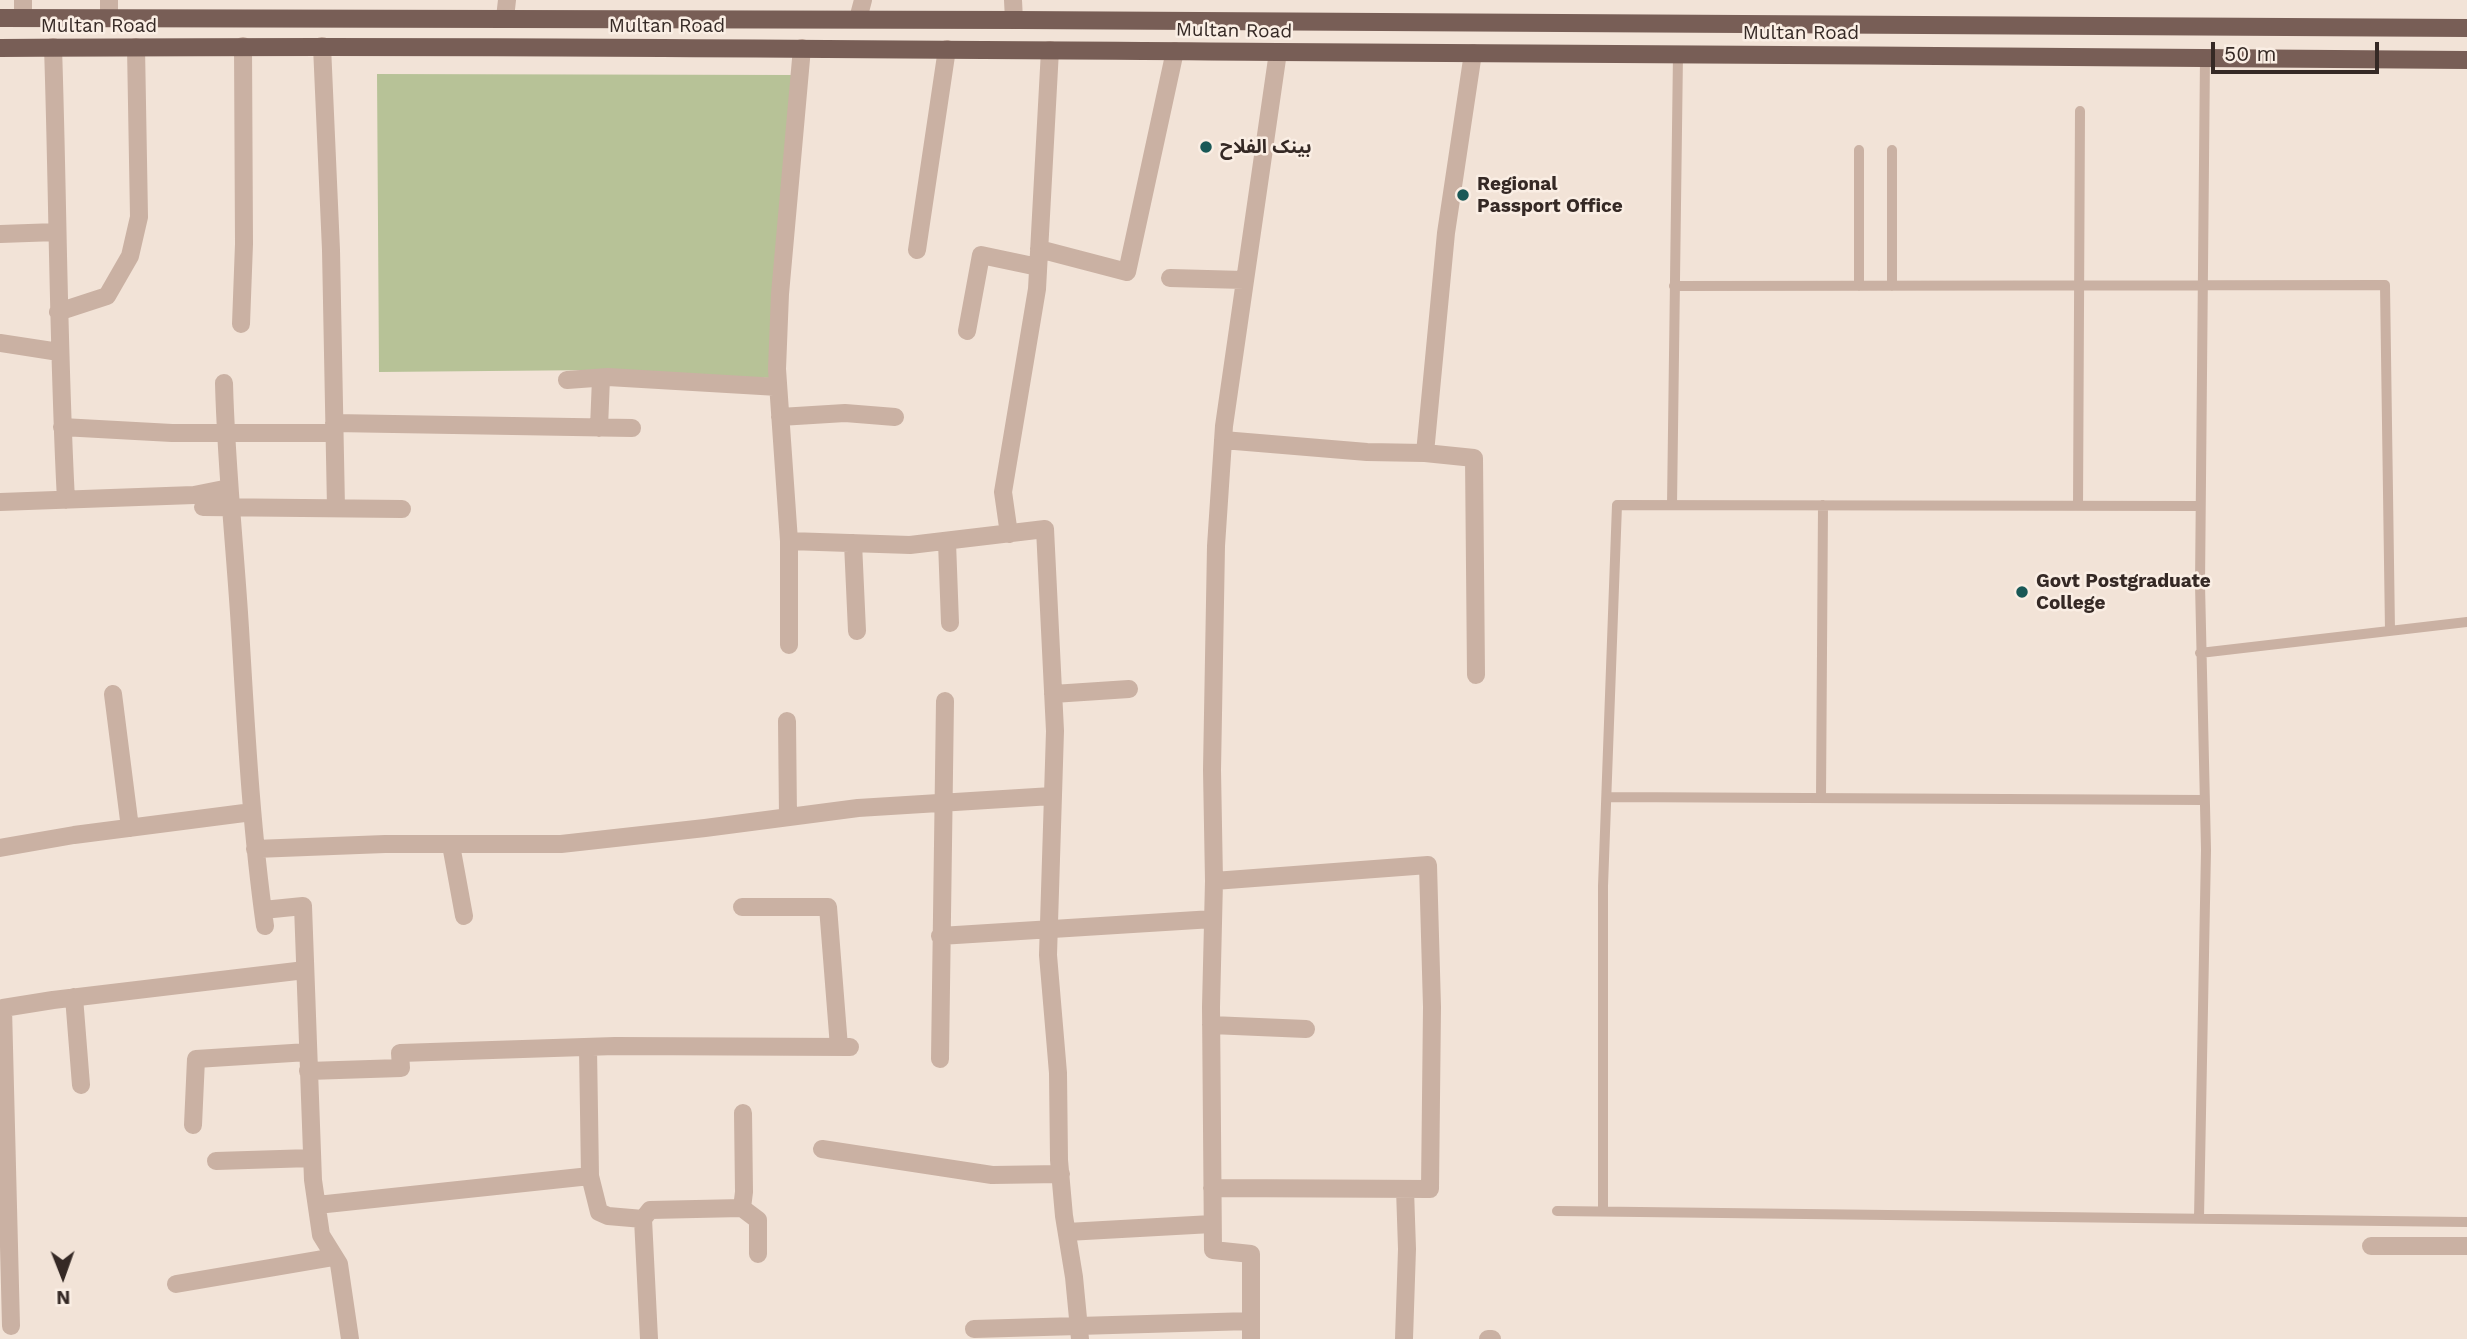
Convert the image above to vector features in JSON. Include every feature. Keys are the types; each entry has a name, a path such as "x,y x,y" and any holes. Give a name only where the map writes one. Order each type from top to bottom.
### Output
{"main road":[{"name":"Multan Road","path":"0,18 23,9 506,9 858,19 2467,28"},
{"name":"Multan Road","path":"0,48 802,48 2467,60"}],"street":[{"path":"858,19 863,0"},
{"path":"1013,0 1014,20"},
{"path":"241,324 244,244 243,46"},
{"path":"323,46 331,250 336,508"},
{"path":"52,47 59,352 66,500"},
{"path":"58,312 107,296 130,256 139,217 136,47"},
{"path":"789,645 789,541 778,387 780,294 802,48"},
{"path":"917,250 947,49"},
{"path":"1009,534 1003,492 1037,289 1050,50"},
{"path":"967,331 981,255 1039,258 1127,272 1175,51"},
{"path":"974,1329 1079,1332 1251,1330 1251,1254 1213,1250 1212,770 1216,560 1223,440 1278,52"},
{"path":"1425,453 1446,233 1473,53"},
{"path":"0,233 57,232"},
{"path":"1170,278 1244,279"},
{"path":"0,343 59,352"},
{"path":"567,380 601,378 778,387"},
{"path":"599,428 601,378"},
{"path":"224,383 225,433 252,812 264,918 303,906 312,1158 317,1205 321,1235 339,1264 350,1339"},
{"path":"780,417 845,413 895,417"},
{"path":"62,427 172,433 334,428 632,428"},
{"path":"1223,440 1474,458 1475,675"},
{"path":"0,502 194,495 229,488"},
{"path":"203,507 402,509"},
{"path":"789,541 910,545 1045,529 1055,731 1048,955 1058,1073 1061,1174 1079,1332"},
{"path":"947,542 950,623"},
{"path":"853,543 858,631"},
{"path":"1053,694 1129,689"},
{"path":"113,694 130,828"},
{"path":"940,1059 945,701"},
{"path":"787,721 788,817"},
{"path":"255,849 561,844 858,808 1052,796"},
{"path":"0,848 252,812"},
{"path":"451,845 464,916"},
{"path":"1212,1188 1430,1189 1432,1007 1428,865 1214,881"},
{"path":"308,1071 401,1068 400,1053 588,1048 845,1047 828,907 742,907"},
{"path":"940,936 1213,919"},
{"path":"11,1326 3,1008 305,970"},
{"path":"74,997 81,1085"},
{"path":"1211,1025 1306,1029"},
{"path":"588,1048 590,1176 599,1212 608,1216 643,1219"},
{"path":"193,1125 196,1059 308,1052"},
{"path":"742,1208 743,1113"},
{"path":"822,1149 992,1175 1061,1174"},
{"path":"216,1161 312,1158"},
{"path":"317,1205 590,1176"},
{"path":"1404,1339 1407,1249 1405,1189"},
{"path":"649,1339 643,1219 650,1210 742,1208 758,1220 758,1254"},
{"path":"1067,1232 1212,1224"},
{"path":"2371,1246 2467,1246"},
{"path":"176,1284 334,1257"}],"lane":[{"path":"1672,505 1678,54"},
{"path":"2199,1218 2206,850 2200,653 2205,57"},
{"path":"2078,506 2080,111"},
{"path":"1859,150 1859,286"},
{"path":"1892,150 1892,286"},
{"path":"1674,286 2385,285 2390,631"},
{"path":"1603,1211 1604,886 1617,505 2200,506"},
{"path":"1821,798 1823,505"},
{"path":"2200,653 2467,622"},
{"path":"1607,797 2204,800"},
{"path":"1557,1211 2467,1222"}],"green space":[{"path":"377,74 793,75 770,378 599,370 379,372"}],"place":[{"name":"بینک الفلاح","path":"1206,147"},
{"name":"Regional Passport Office","path":"1463,195"},
{"name":"Govt Postgraduate College","path":"2022,592"}]}
